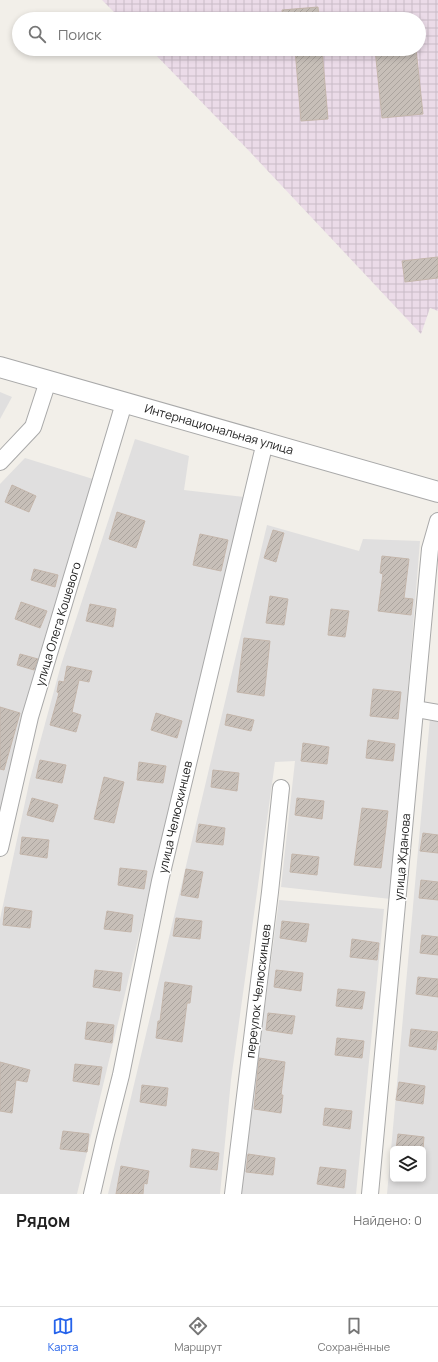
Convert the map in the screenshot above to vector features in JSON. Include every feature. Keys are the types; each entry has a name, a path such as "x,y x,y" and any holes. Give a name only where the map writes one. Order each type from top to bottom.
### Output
{"street":[{"name":"Интернациональная улица","path":"0,367 438,492"},
{"path":"0,462 33,427 48,381"},
{"name":"улица Олега Кошевого","path":"0,848 30,717 124,403"},
{"name":"улица Челюскинцев","path":"92,1194 104,1138 121,1075 160,881 265,442"},
{"name":"улица Жданова","path":"370,1194 430,549 438,521"},
{"path":"416,709 438,713"},
{"name":"переулок Челюскинцев","path":"233,1194 270,892 281,788"}],"shaded area":[{"path":"102,0 438,0 438,311 430,308 421,334 252,154 157,56 426,56 426,12 114,12"},
{"path":"0,392 12,397 0,419"},
{"path":"135,439 189,456 184,490 244,497 77,1194 0,1194 0,919 30,779 61,665"},
{"path":"25,458 93,479 0,813 0,484"},
{"path":"267,525 359,551 363,539 420,541 391,899 281,887 295,761 275,762 231,1080 220,1194 108,1194"},
{"path":"430,718 438,720 438,1194 387,1194 390,1161 390,1182 426,1182 426,1146 391,1146"},
{"path":"279,900 384,909 356,1194 240,1194"}],"building":[{"path":"318,7 318,12 282,12 282,10"},
{"path":"296,56 323,56 328,119 301,121"},
{"path":"376,56 417,56 423,114 382,118"},
{"path":"438,257 438,278 405,282 402,261"},
{"path":"12,485 36,496 29,512 5,502"},
{"path":"117,512 145,521 136,548 109,539"},
{"path":"273,530 284,533 276,562 264,558"},
{"path":"200,534 228,540 221,571 193,565"},
{"path":"382,556 409,559 404,598 413,599 411,615 378,611 383,574 380,573"},
{"path":"34,569 58,575 55,587 31,580"},
{"path":"270,596 288,599 284,625 266,623"},
{"path":"21,602 47,611 40,628 15,619"},
{"path":"90,604 116,609 113,627 86,621"},
{"path":"331,609 349,611 345,637 328,635"},
{"path":"244,638 270,641 264,696 237,692"},
{"path":"20,654 38,659 34,670 17,665"},
{"path":"67,666 92,671 89,682 79,680 72,712 81,715 76,732 50,725 59,693 57,692 59,681 64,682"},
{"path":"373,689 401,692 398,719 370,716"},
{"path":"0,707 20,713 4,770 0,769"},
{"path":"156,713 182,721 177,738 151,730"},
{"path":"227,714 254,720 251,731 225,725"},
{"path":"368,740 395,744 393,761 366,758"},
{"path":"303,743 329,747 327,764 301,761"},
{"path":"40,760 66,765 62,783 36,778"},
{"path":"139,762 166,766 163,783 137,780"},
{"path":"213,770 239,773 237,791 211,787"},
{"path":"104,777 124,782 114,823 94,819"},
{"path":"32,798 58,805 53,822 27,815"},
{"path":"297,798 324,801 322,819 295,815"},
{"path":"362,808 388,811 381,868 354,865"},
{"path":"199,824 225,828 223,845 196,842"},
{"path":"423,833 438,835 438,853 420,851"},
{"path":"22,837 49,840 47,858 20,854"},
{"path":"292,854 319,857 317,875 290,872"},
{"path":"120,868 147,871 144,889 118,885"},
{"path":"186,869 203,872 198,898 181,895"},
{"path":"421,880 438,882 438,900 419,898"},
{"path":"5,907 32,911 30,928 3,925"},
{"path":"107,911 133,915 131,932 104,929"},
{"path":"176,918 202,921 200,939 173,936"},
{"path":"282,921 309,924 306,942 280,938"},
{"path":"422,935 438,937 438,955 420,953"},
{"path":"352,939 379,943 377,960 350,957"},
{"path":"95,970 122,973 120,991 93,987"},
{"path":"276,970 303,973 301,991 274,987"},
{"path":"418,977 438,979 438,997 416,994"},
{"path":"165,982 192,986 190,1003 187,1003 182,1042 156,1038 158,1021 160,1021"},
{"path":"338,989 365,992 362,1009 336,1006"},
{"path":"268,1013 295,1016 292,1034 266,1030"},
{"path":"87,1022 114,1025 112,1043 85,1039"},
{"path":"411,1029 438,1032 436,1050 409,1046"},
{"path":"337,1038 364,1041 362,1058 335,1055"},
{"path":"259,1058 285,1062 281,1095 283,1095 281,1113 254,1109"},
{"path":"0,1062 30,1070 27,1082 16,1080 12,1113 0,1111"},
{"path":"75,1064 102,1067 99,1085 73,1081"},
{"path":"399,1082 425,1086 423,1104 396,1100"},
{"path":"142,1085 168,1088 166,1106 140,1102"},
{"path":"325,1108 352,1111 350,1129 323,1125"},
{"path":"63,1131 89,1134 87,1152 60,1149"},
{"path":"398,1134 424,1137 423,1146 396,1146"},
{"path":"192,1149 219,1153 217,1170 190,1167"},
{"path":"248,1154 275,1158 273,1175 246,1172"},
{"path":"121,1166 149,1171 147,1184 144,1183 143,1194 116,1194"},
{"path":"320,1167 346,1170 344,1188 317,1184"}]}
